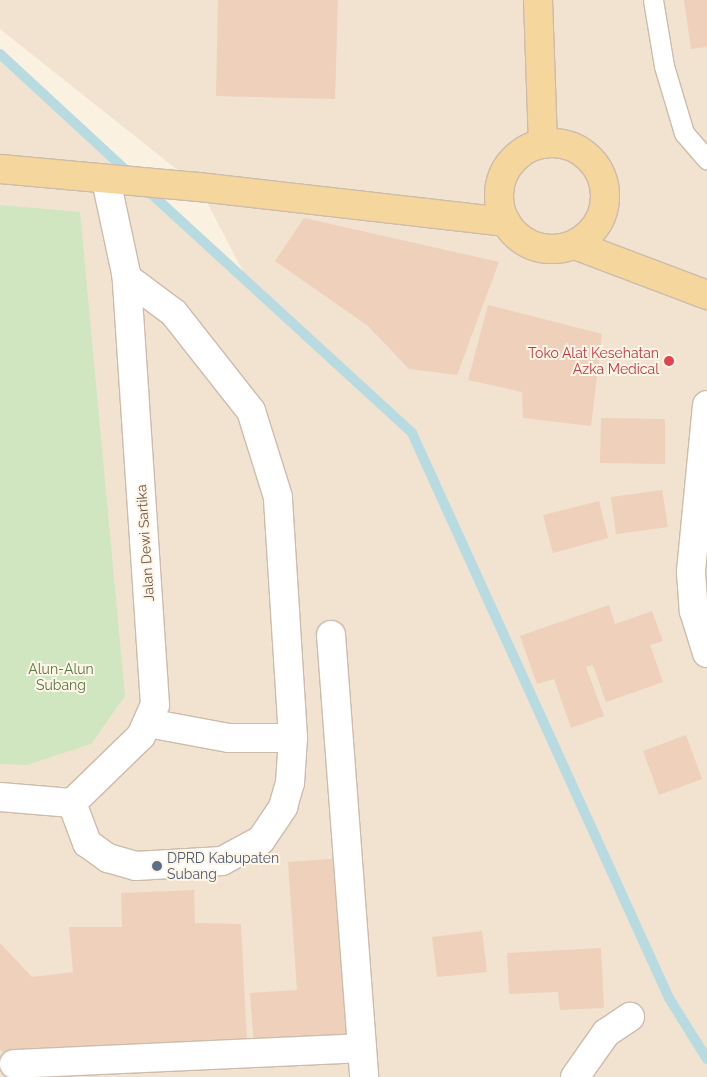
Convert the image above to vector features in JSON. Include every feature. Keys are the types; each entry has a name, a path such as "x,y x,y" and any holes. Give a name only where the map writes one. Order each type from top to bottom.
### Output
{"main road":[{"path":"538,0 543,144"},
{"path":"543,144 576,149 590,158 602,181 604,206 599,222 575,245 560,249 529,244 506,222 500,189 505,173 514,159 543,144"},
{"path":"0,169 199,187 506,222"},
{"path":"575,245 707,295"}],"street":[{"name":"Jalan Dewi Sartika","path":"72,803 141,736 155,705 128,278 106,180"},
{"path":"0,797 72,803 87,843 108,858 136,866 222,861 261,840 283,807 293,738 278,497 251,411 174,313 128,278"},
{"path":"707,404 691,572 694,611 707,653"},
{"path":"332,635 364,1077"},
{"path":"148,723 229,738 293,738"},
{"path":"575,1077 606,1033 630,1017"},
{"path":"14,1064 362,1048"}],"lane":[{"path":"653,0 664,66 684,133 707,159"}],"shaded area":[{"path":"0,0 707,0 707,1077 0,1077 0,54 248,281 199,187 0,29"}],"green space":[{"name":"Alun-Alun Subang","path":"0,205 80,212 125,696 91,744 27,765 0,764"}],"building":[{"path":"218,0 338,0 335,99 216,96"},
{"path":"684,0 707,0 707,47 691,49"},
{"path":"304,218 499,262 457,375 409,369 368,326 275,261"},
{"path":"488,305 602,334 591,426 523,418 522,392 468,380"},
{"path":"601,418 665,419 665,464 600,463"},
{"path":"662,490 668,527 616,534 611,497"},
{"path":"599,501 608,538 553,553 543,515"},
{"path":"609,605 615,624 652,611 663,641 650,645 663,682 606,702 593,665 586,667 604,716 571,728 554,679 537,684 520,636"},
{"path":"686,735 702,779 659,795 643,751"},
{"path":"343,858 355,1039 254,1047 250,993 297,990 288,862"},
{"path":"194,890 195,923 241,924 247,1043 76,1046 6,1055 0,1049 0,943 32,977 73,972 69,927 122,927 121,893"},
{"path":"482,931 487,972 437,977 432,937"},
{"path":"601,948 604,1008 560,1010 558,992 509,994 507,953"}],"waterway":[{"path":"0,54 132,176"},
{"path":"146,189 412,433 669,998 707,1059"}],"place":[{"name":"Toko Alat Kesehatan Azka Medical","path":"669,361"},
{"name":"DPRD Kabupaten Subang","path":"157,866"}]}
